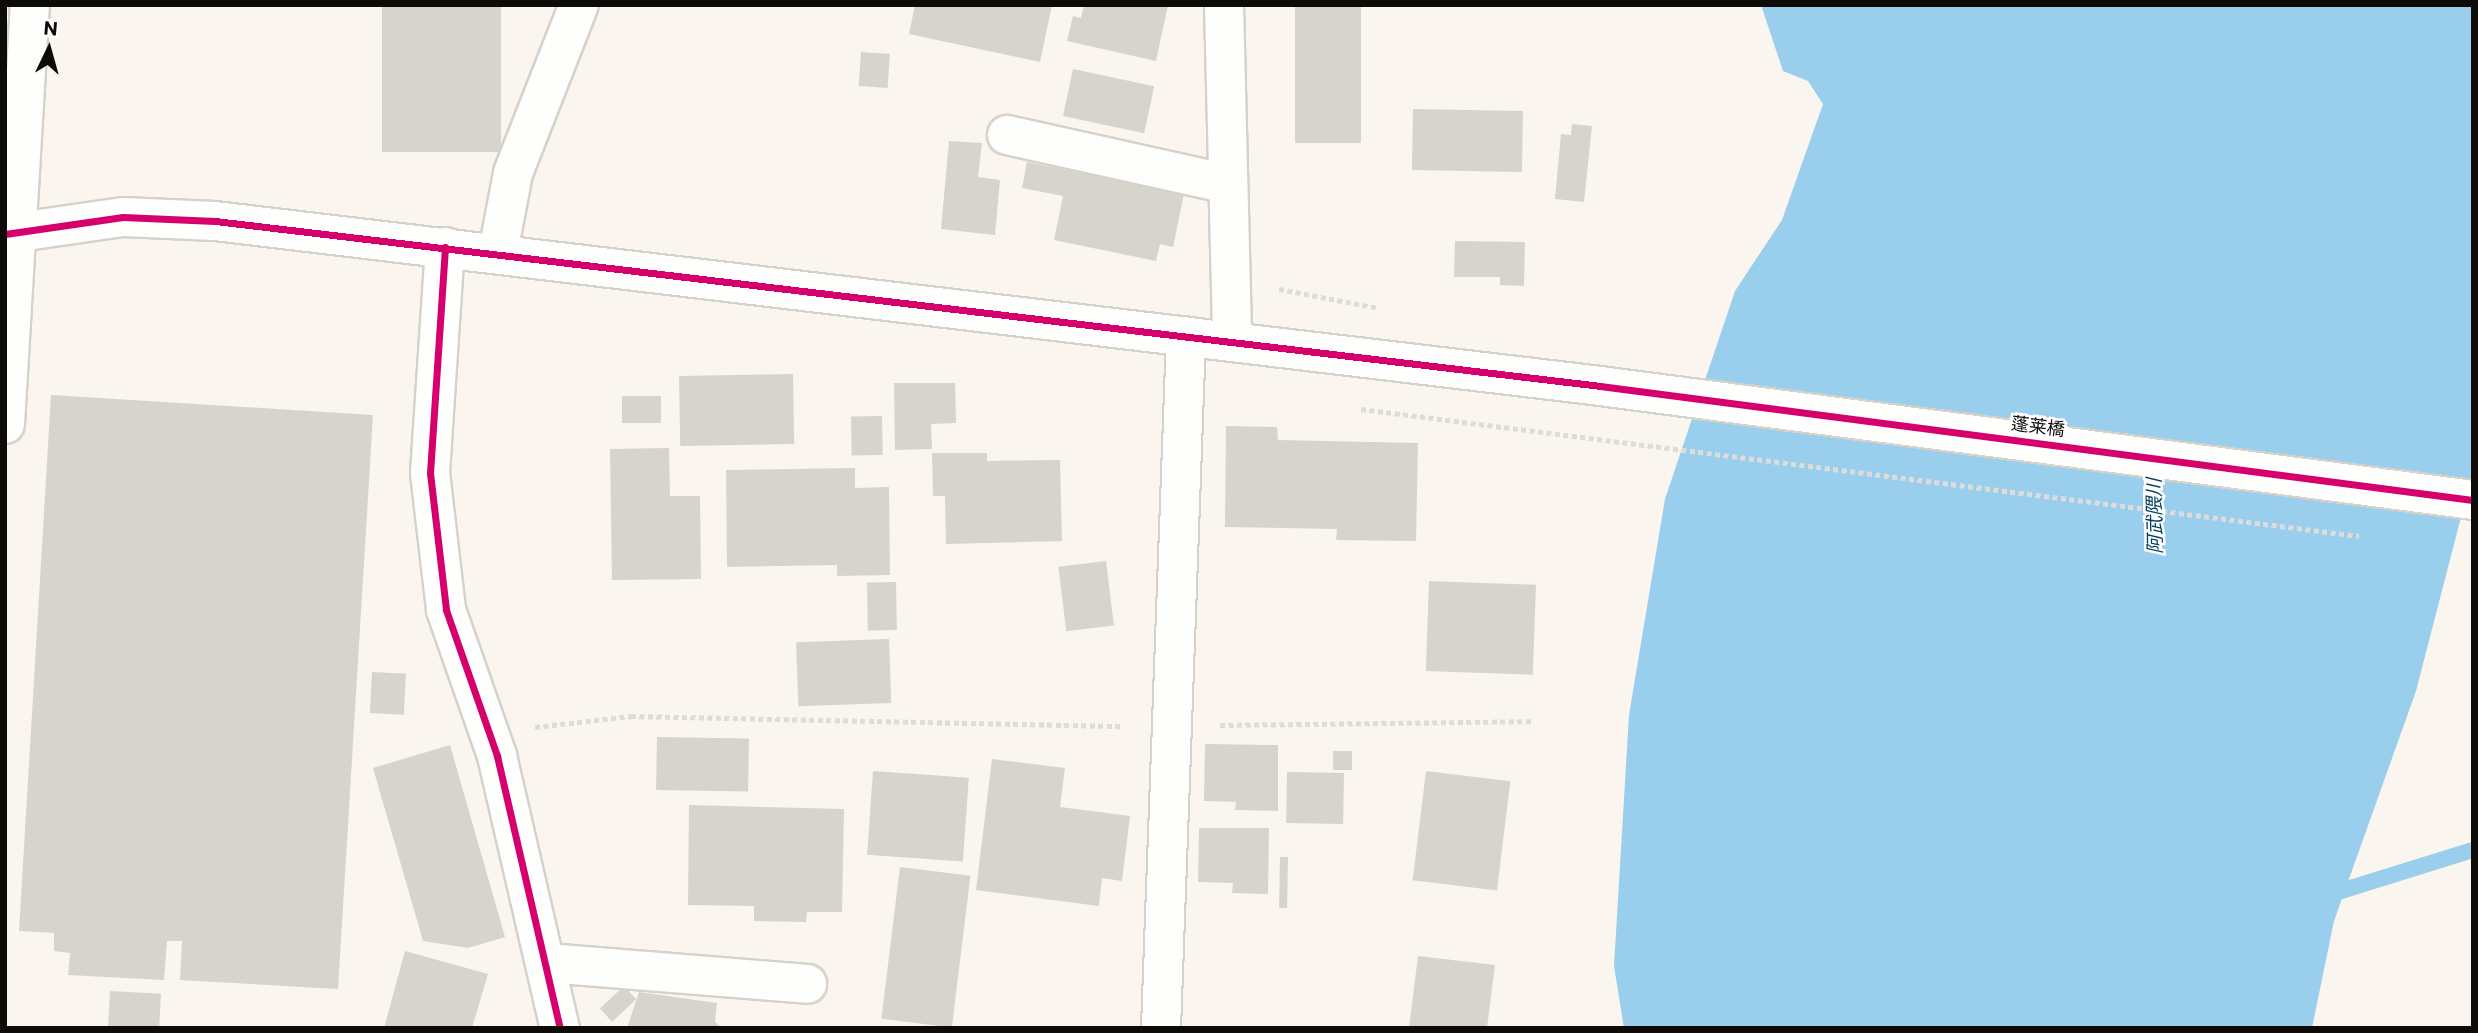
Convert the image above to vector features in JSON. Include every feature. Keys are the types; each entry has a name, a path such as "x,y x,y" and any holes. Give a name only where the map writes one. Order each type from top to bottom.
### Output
{"street":[{"path":"5,424 10,234 30,5"},
{"path":"498,252 513,173 579,5"},
{"path":"1224,5 1232,340"},
{"path":"1007,135 1228,184"},
{"name":"蓬莱橋","path":"10,234 123,217 215,220 1186,337 1232,340 2473,500"},
{"path":"445,247 430,473 446,610 490,736 548,963 560,1028"},
{"path":"1161,1028 1186,337"},
{"path":"548,963 807,984"}],"path":[{"path":"1271,284 1288,296 1384,309"},
{"path":"1346,407 2362,537"},
{"path":"490,736 631,716 1173,726 1534,721"}],"water":[{"name":"阿武隈川","path":"1761,5 2473,5 2473,471 2416,691 2334,921 2312,1028 1624,1028 1614,966 1629,715 1665,499 1735,291 1782,220 1823,104 1808,81 1783,71"}],"building":[{"path":"382,5 501,5 501,152 382,152"},
{"path":"915,5 1052,5 1040,62 909,34"},
{"path":"1084,5 1168,5 1156,61 1067,41 1073,16 1081,18"},
{"path":"1295,5 1361,5 1361,143 1295,143"},
{"path":"861,52 890,54 888,88 859,86"},
{"path":"1073,69 1154,86 1144,133 1063,116"},
{"path":"1413,109 1523,111 1522,172 1412,170"},
{"path":"1572,124 1592,126 1584,202 1555,199 1561,134 1571,135"},
{"path":"949,141 982,143 978,177 1000,180 995,235 941,229"},
{"path":"1027,162 1184,194 1173,247 1160,244 1156,261 1054,240 1063,196 1022,188"},
{"path":"1455,241 1525,242 1524,286 1500,285 1500,277 1454,277"},
{"path":"793,374 794,444 680,446 679,376"},
{"path":"894,383 955,383 956,423 931,424 932,449 895,450"},
{"path":"51,395 373,415 338,989 180,980 182,941 167,941 164,980 68,975 70,953 54,951 54,933 19,931"},
{"path":"622,396 661,396 661,423 622,423"},
{"path":"882,416 883,455 852,456 851,417"},
{"path":"1226,426 1277,427 1278,440 1418,443 1416,541 1336,540 1337,529 1225,527"},
{"path":"669,448 670,496 700,496 701,579 612,580 610,449"},
{"path":"932,453 987,453 987,461 1060,460 1062,541 946,544 945,496 933,496"},
{"path":"855,468 855,488 889,487 890,575 837,576 837,565 727,567 726,470"},
{"path":"1106,561 1114,626 1066,631 1058,567"},
{"path":"1429,581 1536,585 1533,675 1426,671"},
{"path":"896,582 897,630 868,630 867,583"},
{"path":"889,639 891,703 798,706 796,642"},
{"path":"372,672 406,674 404,715 370,713"},
{"path":"657,737 749,739 748,792 656,790"},
{"path":"1205,744 1278,745 1278,811 1235,810 1236,802 1204,801"},
{"path":"450,745 505,937 468,948 423,941 373,768"},
{"path":"1333,751 1352,751 1352,770 1333,770"},
{"path":"992,759 1065,768 1060,807 1130,816 1122,881 1102,878 1099,906 976,890"},
{"path":"873,771 969,778 963,861 867,855"},
{"path":"1426,771 1510,781 1497,891 1413,880"},
{"path":"1287,772 1344,773 1343,824 1286,823"},
{"path":"689,805 844,809 842,912 807,912 806,922 754,921 754,906 688,905"},
{"path":"1199,828 1269,828 1268,894 1232,893 1233,883 1198,882"},
{"path":"1280,857 1288,857 1287,908 1279,908"},
{"path":"900,867 970,876 952,1028 881,1019"},
{"path":"405,951 488,974 472,1028 384,1028"},
{"path":"1418,956 1495,965 1487,1028 1409,1028"},
{"path":"624,986 636,999 612,1022 600,1009"},
{"path":"110,991 161,994 159,1028 108,1028"},
{"path":"639,992 717,1003 715,1022 722,1028 627,1028"}],"waterway":[{"path":"2325,896 2473,850"}],"cycle path":[{"path":"5,234 123,217 215,221 1600,386 2473,500"},
{"path":"445,247 430,473 446,610 497,756 560,1028"}]}
